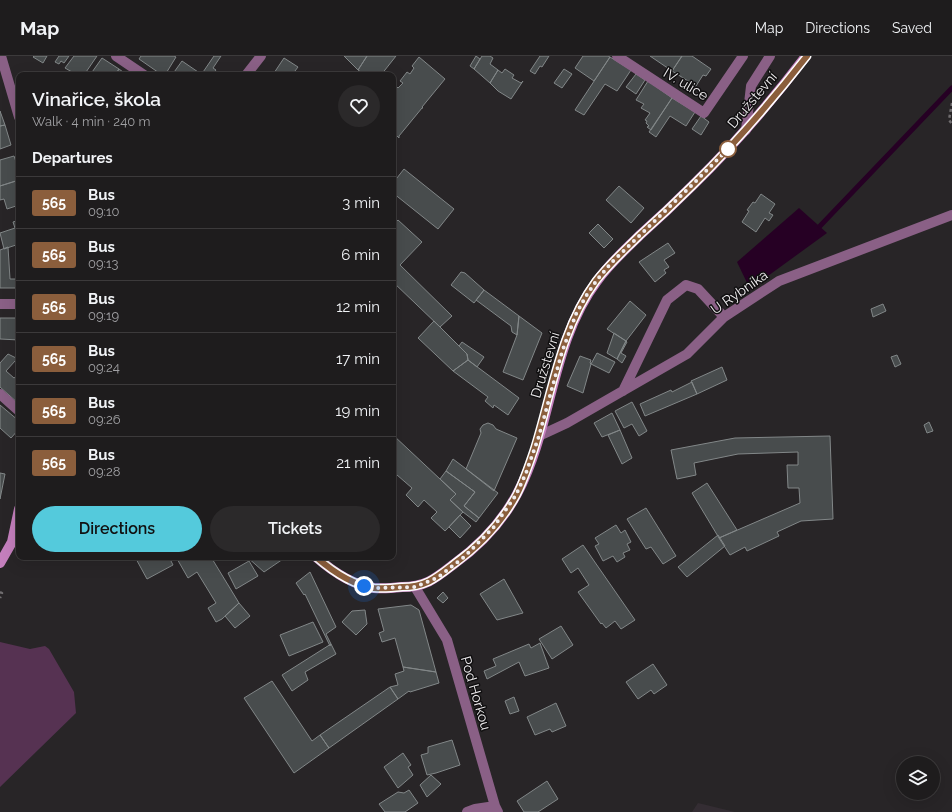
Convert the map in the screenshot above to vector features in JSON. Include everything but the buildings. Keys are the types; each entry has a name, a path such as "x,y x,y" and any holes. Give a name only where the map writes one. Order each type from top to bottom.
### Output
{"main road":[{"name":"Družstevní","path":"320,560 340,575 364,586 376,588 415,587 437,578 464,557 493,528 516,495 526,473 539,436 567,336 576,314 593,286 606,268 692,185 746,130 806,56"},
{"path":"0,563 12,542 16,523"}],"street":[{"path":"1,56 16,107"},
{"path":"116,56 140,72"},
{"path":"248,72 260,56"},
{"name":"IV. ulice","path":"617,56 704,114 743,56"},
{"path":"746,130 751,86 770,56"},
{"name":"U Rybníka","path":"539,436 567,423 687,354 724,317 779,281 952,215"},
{"path":"623,391 667,300 686,286 698,289 724,317"},
{"path":"0,304 16,304"},
{"path":"0,394 16,408"},
{"name":"Pod Horkou","path":"415,587 447,640 496,809"},
{"path":"467,812 475,809 496,809"}],"path":[{"path":"952,103 949,120 952,124"},
{"path":"0,592 2,593 0,598"}],"shaded area":[{"path":"799,208 827,233 750,289 737,262"},
{"path":"0,642 30,649 45,646 49,649 74,692 76,713 0,787"},
{"path":"698,803 735,812 692,812"}],"waterway":[{"path":"820,226 952,88"}],"bus line":[{"name":"565","path":"320,560 340,575 364,586 376,588 415,587 437,578 476,547 504,514 520,487 539,436 567,336 576,314 597,280 606,268 738,139 807,56"}],"route":[{"path":"364,586 376,588 415,587 437,578 476,547 493,528 516,495 526,473 539,436 567,336 576,314 586,296 606,268 728,149"}]}
